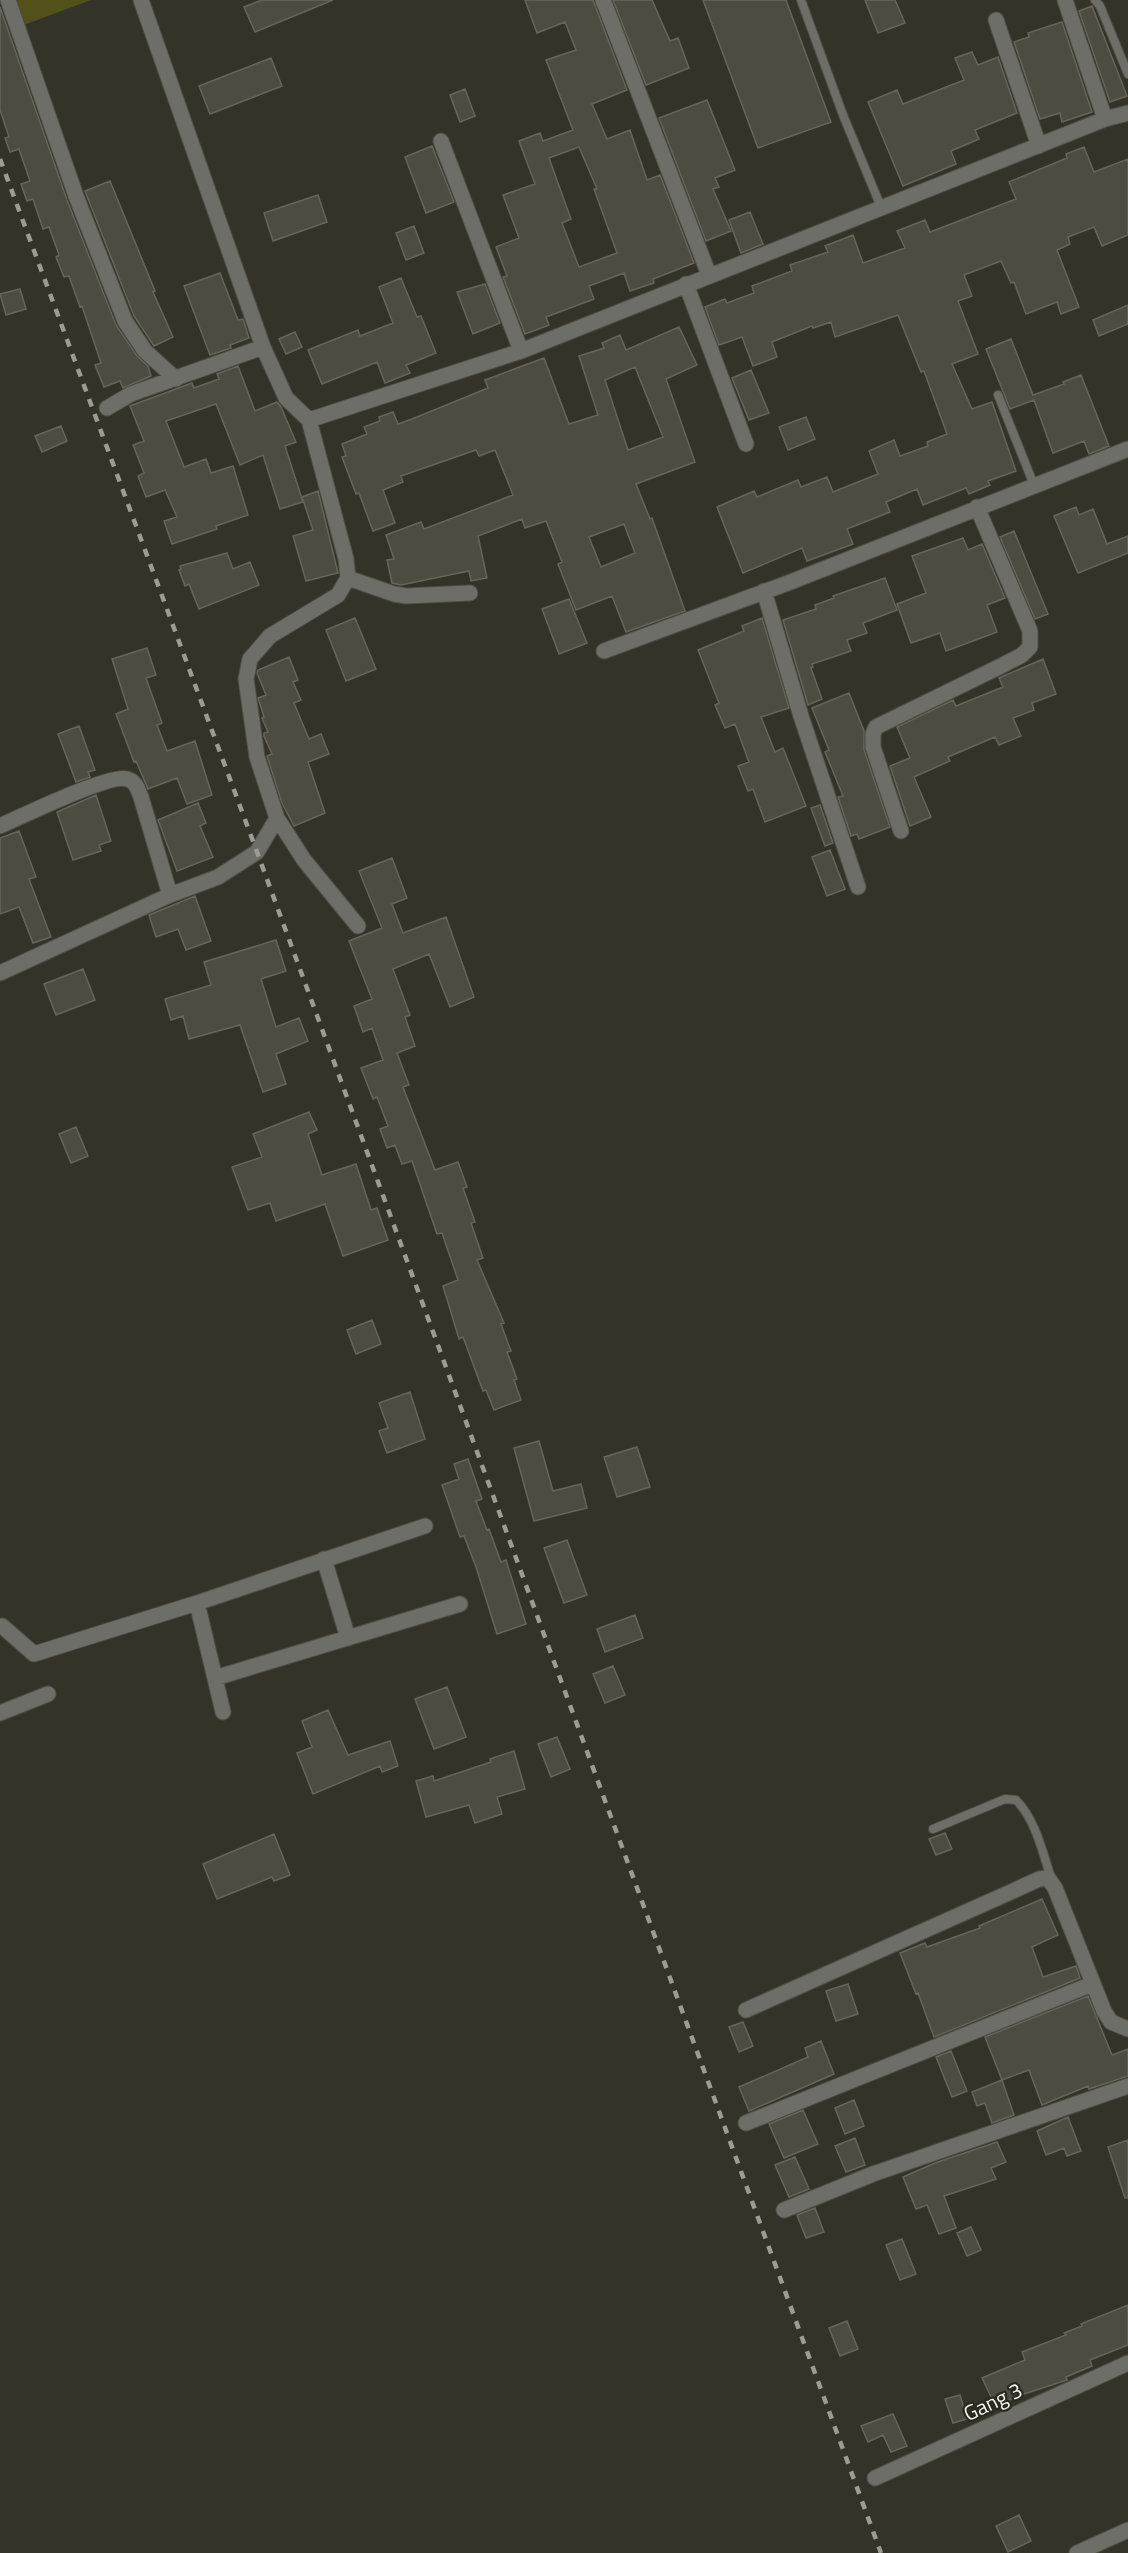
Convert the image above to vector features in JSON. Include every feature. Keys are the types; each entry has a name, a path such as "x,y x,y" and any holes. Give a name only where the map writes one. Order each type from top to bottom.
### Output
{"street":[{"path":"8,0 76,196 125,321 145,351 176,379"},
{"path":"141,0 263,347 286,398 309,420 346,559 348,578 338,595 270,636 250,659 246,679 257,757 277,818 304,860 358,926"},
{"path":"603,0 709,275"},
{"path":"1065,0 1105,119"},
{"path":"996,20 1039,146"},
{"path":"309,420 521,351 1105,119 1128,113"},
{"path":"441,141 521,351"},
{"path":"686,284 746,444"},
{"path":"107,408 131,394 263,347"},
{"path":"604,651 1128,449"},
{"path":"901,831 873,747 873,734 876,727 1003,665 1022,655 1030,647 1029,631 977,507"},
{"path":"348,578 406,596 470,593"},
{"path":"764,591 801,716 858,887"},
{"path":"0,826 64,796 127,778 135,783 141,797 170,895"},
{"path":"0,972 170,895 218,877 257,852 277,818"},
{"path":"0,1627 2,1626 34,1654 197,1603 424,1526"},
{"path":"324,1560 348,1638"},
{"path":"197,1603 223,1712"},
{"path":"215,1678 460,1604"},
{"path":"0,1713 48,1694"},
{"path":"746,2010 1039,1879 1048,1878 1052,1881 1092,1984 1111,2022 1128,2030"},
{"path":"746,2123 1092,1984"},
{"path":"784,2210 884,2170 1128,2086"},
{"name":"Gang 3","path":"875,2478 1128,2363"},
{"path":"1077,2553 1128,2530"}],"lane":[{"path":"801,0 843,115 881,207"},
{"path":"1095,0 1100,6 1128,74"},
{"path":"998,396 1034,485"},
{"path":"933,1829 1005,1799 1016,1800 1032,1824 1052,1881"}],"shaded area":[{"path":"13,0 91,0 21,26"}],"building":[{"path":"262,0 333,0 255,32 244,7"},
{"path":"525,0 593,0 627,90 592,104 607,139 630,130 647,180 660,175 694,263 653,279 654,283 630,291 624,273 589,286 594,299 546,317 549,325 525,334 503,277 507,276 496,247 519,238 503,195 535,184 519,141 540,133 543,141 573,130 546,60 576,50 565,22 537,33","holes":["579,147 597,189 594,189 617,253 579,267 562,223 571,219 549,158"]},
{"path":"613,0 652,0 670,41 678,38 689,68 646,85"},
{"path":"703,0 786,0 831,122 758,148"},
{"path":"865,0 895,0 905,23 878,33"},
{"path":"1092,6 1127,96 1110,102 1079,11"},
{"path":"0,7 67,200 116,325 137,356 148,366 151,376 123,388 120,381 104,387 95,365 101,363 82,306 80,307 69,276 64,277 56,257 59,255 49,227 43,229 33,199 27,201 21,184 30,181 19,149 10,152 5,138 9,137 0,110"},
{"path":"1062,22 1092,112 1062,122 1060,113 1040,119 1014,42 1029,37 1028,33"},
{"path":"972,52 978,65 998,57 1017,113 975,130 979,139 951,151 956,164 903,186 868,102 897,90 903,104 964,80 955,58"},
{"path":"271,58 282,86 210,114 199,86"},
{"path":"465,89 475,116 460,122 450,95"},
{"path":"707,100 735,170 715,178 719,187 713,189 731,231 706,241 659,118"},
{"path":"432,146 454,202 426,213 405,157"},
{"path":"1084,147 1094,172 1128,159 1128,235 1102,246 1094,227 1068,237 1070,244 1057,250 1079,307 1061,314 1057,302 1026,314 1014,282 1011,283 1001,261 964,275 972,296 958,301 978,354 952,364 972,409 992,402 1016,471 988,481 990,485 969,494 966,488 923,505 917,489 886,502 890,512 847,529 853,544 807,561 802,548 743,573 717,507 754,491 757,497 798,480 801,487 827,477 833,492 878,474 869,451 894,440 900,456 928,446 927,442 947,434 924,371 921,372 898,315 835,337 831,322 813,328 812,326 772,342 777,357 753,366 742,337 719,345 705,307 725,299 727,303 754,293 752,286 792,271 790,265 828,252 825,246 853,235 863,263 905,248 897,231 925,220 930,232 1016,199 1009,182 1067,158 1066,154"},
{"path":"110,181 173,337 154,346 134,316 85,191"},
{"path":"318,195 327,222 273,241 264,213"},
{"path":"750,212 763,244 741,253 729,220"},
{"path":"414,226 424,253 406,260 396,233"},
{"path":"220,273 238,320 243,319 249,338 230,345 231,348 210,355 184,286"},
{"path":"401,278 417,317 421,316 436,353 406,365 410,373 385,383 377,362 322,384 308,350 358,330 360,336 393,323 379,287"},
{"path":"485,284 500,323 473,334 457,292"},
{"path":"20,289 26,309 6,315 0,294"},
{"path":"1128,305 1128,324 1099,336 1093,320"},
{"path":"679,327 697,365 666,379 695,462 636,484 650,519 652,518 685,611 626,632 612,596 576,610 558,564 562,562 546,521 525,528 522,519 478,536 487,578 471,581 469,571 401,585 392,583 387,560 394,559 386,535 421,522 424,529 513,495 495,450 479,456 476,450 401,476 403,482 383,490 395,523 373,531 342,457 346,456 342,444 367,434 364,427 380,421 379,417 393,412 398,424 412,419 488,388 485,380 544,358 569,424 598,415 579,356 604,348 602,343 620,335 626,350","holes":["635,367 663,437 628,450 605,380","624,524 635,553 601,567 589,537"]},
{"path":"295,332 302,347 286,354 279,339"},
{"path":"1011,339 1033,395 1081,375 1109,446 1089,454 1084,441 1053,453 1034,400 1010,409 986,349"},
{"path":"238,366 255,411 277,402 281,407 296,442 285,446 303,502 280,509 263,455 240,465 216,404 166,421 184,467 206,459 211,473 233,466 248,515 216,526 217,529 172,544 164,521 177,517 165,490 146,497 138,476 144,473 133,445 144,441 130,406 192,383 194,388 219,379 217,374"},
{"path":"751,370 769,413 749,420 732,378"},
{"path":"806,417 815,439 788,450 779,427"},
{"path":"61,426 67,441 42,452 35,436"},
{"path":"318,491 338,573 306,581 293,536 313,530 302,497"},
{"path":"1076,507 1079,515 1093,509 1107,544 1128,536 1128,553 1078,573 1054,516"},
{"path":"1014,531 1048,614 1035,619 1000,537"},
{"path":"963,538 968,550 982,544 1005,598 987,605 997,632 946,651 940,633 911,643 897,604 926,593 912,556"},
{"path":"227,553 233,569 250,562 259,585 199,609 189,584 185,586 179,570 180,566"},
{"path":"885,578 897,610 863,623 867,633 847,640 851,651 812,664 811,668 822,699 808,705 783,620 816,609 815,605 834,598 833,596"},
{"path":"569,599 587,643 559,654 542,609"},
{"path":"355,618 376,669 346,681 326,630"},
{"path":"762,618 789,708 761,717 775,752 783,748 806,806 765,822 753,789 748,791 738,766 749,762 735,724 725,728 715,705 719,703 698,650 744,631 742,626"},
{"path":"147,648 156,675 146,678 162,723 157,725 167,751 195,741 212,795 187,804 177,778 148,789 136,761 134,762 116,714 128,709 112,659"},
{"path":"289,657 298,680 293,682 301,700 294,703 309,739 321,734 329,754 308,762 325,813 294,826 282,803 267,756 272,754 264,736 264,733 268,732 262,718 264,717 258,698 266,695 257,673 258,670"},
{"path":"1043,659 1056,694 1032,703 1034,710 1013,718 1021,736 999,745 995,737 948,757 950,761 914,777 931,817 910,826 890,766 910,758 897,727 953,700 956,706 1003,687 999,678"},
{"path":"849,693 864,731 864,750 890,827 859,839 857,834 851,836 838,797 843,796 825,752 829,750 812,708"},
{"path":"79,726 95,770 88,772 90,777 76,782 58,734"},
{"path":"96,795 111,841 99,845 101,851 73,860 57,812"},
{"path":"198,803 206,823 200,826 213,857 177,871 158,820"},
{"path":"820,805 833,843 825,846 811,808"},
{"path":"19,831 36,877 29,879 51,937 33,943 19,907 0,914 0,838"},
{"path":"830,850 845,889 827,896 812,857"},
{"path":"392,858 407,898 392,904 403,933 446,917 474,997 450,1007 429,954 393,969 410,1015 405,1017 415,1046 397,1053 409,1085 403,1087 435,1170 458,1162 467,1187 463,1188 475,1222 471,1223 483,1258 477,1260 504,1323 501,1324 511,1351 507,1352 517,1379 514,1380 521,1400 494,1410 486,1390 483,1391 463,1337 459,1339 443,1286 458,1280 442,1233 437,1234 412,1161 402,1164 395,1145 387,1148 380,1129 388,1126 377,1097 373,1099 361,1068 383,1060 372,1028 363,1032 354,1006 372,999 349,941 382,928 359,871"},
{"path":"195,896 211,941 186,950 178,929 156,937 149,915"},
{"path":"276,940 286,971 261,979 276,1027 299,1018 308,1041 276,1054 286,1084 263,1092 240,1025 189,1039 183,1016 171,1020 165,999 211,985 204,962"},
{"path":"83,969 95,1000 56,1015 44,984"},
{"path":"309,1112 317,1130 308,1134 322,1175 356,1164 371,1210 377,1208 388,1240 343,1256 325,1204 276,1221 270,1203 248,1210 232,1167 262,1157 253,1134"},
{"path":"76,1127 88,1156 71,1163 59,1134"},
{"path":"372,1320 381,1344 356,1354 347,1330"},
{"path":"410,1392 425,1439 387,1453 379,1431 388,1428 379,1403"},
{"path":"539,1441 553,1491 581,1484 587,1508 534,1521 514,1448"},
{"path":"637,1447 650,1487 617,1497 604,1457"},
{"path":"468,1459 482,1499 476,1501 501,1562 506,1560 526,1624 497,1634 476,1567 464,1536 460,1537 442,1485 459,1479 454,1464"},
{"path":"567,1540 587,1595 564,1603 544,1548"},
{"path":"635,1615 643,1638 605,1652 597,1629"},
{"path":"613,1666 625,1695 605,1703 593,1674"},
{"path":"447,1687 466,1737 434,1749 415,1699"},
{"path":"328,1710 348,1755 390,1741 398,1766 382,1772 380,1766 313,1794 297,1753 312,1747 302,1721"},
{"path":"557,1737 570,1769 551,1777 538,1744"},
{"path":"514,1751 525,1789 497,1797 502,1814 475,1823 469,1805 426,1817 416,1781 433,1776 434,1781 491,1762 490,1759"},
{"path":"945,1833 952,1849 936,1855 929,1839"},
{"path":"274,1834 290,1875 274,1881 272,1877 217,1899 203,1864"},
{"path":"1042,1899 1058,1935 1032,1947 1043,1977 1076,1966 1080,1978 934,2037 900,1953 925,1943 927,1947 980,1928 979,1926"},
{"path":"848,1984 858,2014 836,2021 826,1991"},
{"path":"1088,1996 1112,2055 1128,2049 1128,2076 1089,2089 1088,2086 1042,2105 1029,2070 1002,2080 985,2037"},
{"path":"743,2022 753,2046 739,2052 729,2027"},
{"path":"821,2041 834,2074 749,2111 739,2087 808,2057 805,2048"},
{"path":"951,2051 967,2091 952,2097 936,2057"},
{"path":"1002,2080 1014,2115 992,2123 985,2103 977,2106 972,2092"},
{"path":"854,2100 864,2126 845,2134 835,2108"},
{"path":"803,2110 818,2144 784,2158 769,2124"},
{"path":"1068,2117 1081,2151 1067,2156 1064,2148 1046,2155 1037,2131"},
{"path":"855,2138 865,2165 846,2172 835,2146"},
{"path":"1128,2140 1128,2198 1125,2198 1108,2147"},
{"path":"997,2142 1006,2162 991,2168 996,2179 944,2196 956,2228 939,2234 927,2205 916,2209 903,2177 935,2163"},
{"path":"795,2157 809,2189 789,2197 775,2165"},
{"path":"815,2208 824,2232 806,2238 797,2215"},
{"path":"971,2227 981,2250 967,2256 957,2233"},
{"path":"902,2239 916,2274 900,2280 886,2245"},
{"path":"1128,2305 1128,2345 1090,2360 1092,2366 1066,2377 1067,2380 1018,2396 996,2407 982,2378 1025,2360 1022,2352 1066,2335 1064,2333 1082,2326 1081,2324"},
{"path":"847,2321 858,2349 840,2356 829,2328"},
{"path":"960,2395 967,2419 953,2423 945,2399"},
{"path":"893,2414 907,2446 891,2452 883,2435 868,2442 861,2426"},
{"path":"1019,2515 1031,2541 1008,2552 996,2526"}],"railway":[{"path":"0,159 257,852 881,2553"}]}
